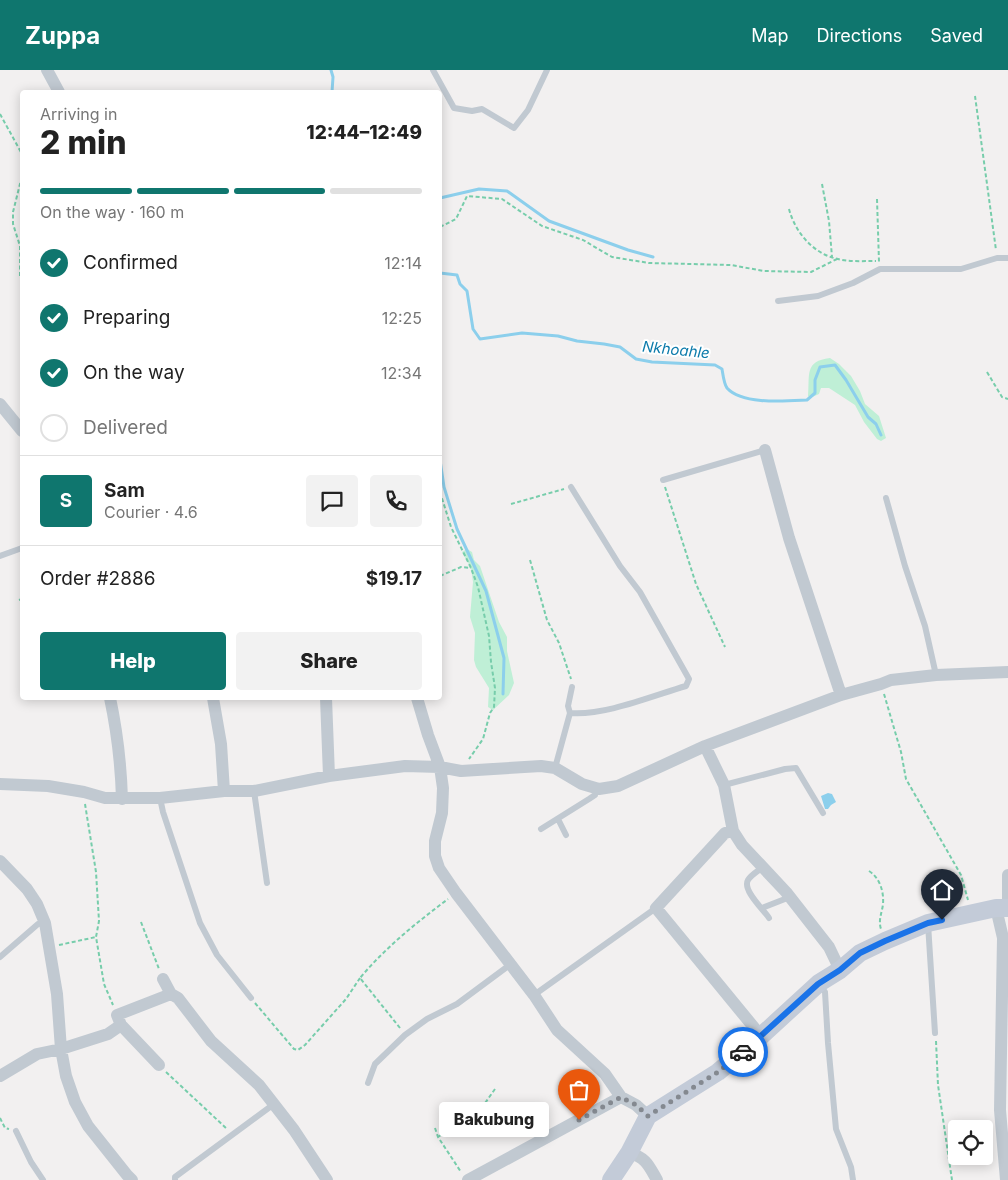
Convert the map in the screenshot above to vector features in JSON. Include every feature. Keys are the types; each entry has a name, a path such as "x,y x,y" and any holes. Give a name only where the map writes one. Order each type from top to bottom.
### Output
{"main road":[{"path":"611,1180 629,1153 648,1116 718,1072 818,984 840,970 860,953 928,923 1004,908"}],"street":[{"path":"52,71 58,90"},
{"path":"0,404 20,428"},
{"path":"765,450 791,546 841,695"},
{"path":"0,784 48,786 84,792 105,798 160,798 224,790 254,791 329,776 405,766 461,771 541,766 555,768 582,784 596,788 618,786 705,746 841,695 891,680 936,675 1008,672"},
{"path":"110,700 121,769 122,799"},
{"path":"213,700 221,744 224,790"},
{"path":"326,700 329,776"},
{"path":"418,700 440,768 443,788 442,814 435,841 434,856 439,868 456,893 512,964 557,1030 605,1074 621,1097 636,1105 648,1116"},
{"path":"705,746 724,785 733,831 742,845 790,897 828,946 840,970"},
{"path":"733,831 725,833 656,908 761,1036"},
{"path":"0,861 27,889 37,904 45,922 57,994 61,1049 66,1076 75,1102 88,1126 132,1180"},
{"path":"1006,1180 1000,1110 1005,1038 1004,908 1008,875"},
{"path":"163,979 171,994 178,998 211,1041 260,1085 294,1130 327,1180"},
{"path":"0,1076 37,1054 61,1049 108,1034 119,1020 171,994"},
{"path":"119,1020 159,1065"},
{"path":"465,1176 621,1097"},
{"path":"629,1153 638,1155 647,1163 657,1180"}],"lane":[{"path":"433,70 454,108 472,111 482,110 514,128 528,110 547,70"},
{"path":"778,301 818,296 853,283 880,269 961,269 997,258 1008,258"},
{"path":"663,480 765,450"},
{"path":"570,713 584,715 621,706 686,686 688,679 640,592 620,566 571,487"},
{"path":"886,498 905,566 925,626 936,675"},
{"path":"0,556 20,549"},
{"path":"555,768 570,713 568,706 572,687"},
{"path":"724,785 796,768 823,813"},
{"path":"541,828 595,795 596,788"},
{"path":"254,791 267,883"},
{"path":"160,798 162,812 200,923 217,955 251,998"},
{"path":"558,819 566,835"},
{"path":"763,867 746,884 751,895 769,918"},
{"path":"762,908 790,897"},
{"path":"534,995 656,908"},
{"path":"0,957 38,924 45,922"},
{"path":"928,923 935,1033"},
{"path":"368,1083 375,1064 405,1035 427,1019 457,1004 512,964"},
{"path":"818,984 825,992 836,1129 853,1180"},
{"path":"175,1180 175,1177 274,1104"},
{"path":"16,1132 31,1162 43,1180"}],"path":[{"path":"975,96 997,258"},
{"path":"0,114 20,151"},
{"path":"20,184 13,212 13,224 20,246 20,276"},
{"path":"822,184 829,221 832,257"},
{"path":"442,226 456,219 467,196 502,200 542,226 583,240 612,257 622,259 649,263 732,265 764,270 811,272 836,259"},
{"path":"877,199 880,269"},
{"path":"789,209 792,222 798,232 821,253 836,259 879,261"},
{"path":"987,372 1002,397 1008,399"},
{"path":"663,480 696,584 725,647"},
{"path":"511,504 571,487"},
{"path":"442,498 451,527 472,568 485,610 495,688 494,708 490,713 482,738 461,771"},
{"path":"530,560 547,620 559,643 571,675 572,687"},
{"path":"442,575 461,567 472,568"},
{"path":"881,684 901,752 906,779 961,875 971,913"},
{"path":"84,792 96,872 99,921 96,937 104,984 119,1020"},
{"path":"869,872 874,874 881,886 883,903 879,924 885,941"},
{"path":"251,998 294,1049 298,1050 306,1045 335,1013 377,958 410,928 456,893"},
{"path":"141,922 163,979"},
{"path":"49,947 96,937"},
{"path":"360,978 405,1035"},
{"path":"935,1033 938,1084 952,1180"},
{"path":"159,1065 192,1098 233,1133"},
{"path":"438,1137 483,1106 495,1089"},
{"path":"0,1118 5,1128 16,1132"},
{"path":"435,1128 438,1137 465,1176"}],"green space":[{"path":"830,358 851,376 865,404 879,416 886,438 881,441 877,439 864,422 855,405 829,388 821,388 819,394 810,398 808,396 809,376 812,366 816,362"},
{"path":"467,549 472,552 474,560 480,566 499,622 507,637 507,651 514,683 509,695 493,710 488,707 489,688 476,667 474,660 475,633 470,617 473,582 471,568 462,552"}],"water":[{"path":"828,793 832,794 836,802 828,809 825,809 821,796"}],"waterway":[{"name":"Nkhoahle","path":"331,70 333,77 332,90"},
{"path":"442,198 479,189 507,191 549,221 628,250 653,257"},
{"name":"Nkhoahle","path":"442,273 457,275 460,284 467,291 473,329 480,339 522,333 558,336 577,341 620,347 636,359 652,362 715,365 722,369 727,388 743,397 765,401 807,400 815,393 815,380 820,367 835,365 868,417 876,424 881,435"},
{"path":"442,474 444,487 457,529 486,591 504,658 503,694"}],"way so far":[{"path":"579,1120 621,1097 636,1105 648,1116 718,1072 743,1052"}],"place":[{"name":"Bakubung","path":"579,1120"}],"route":[{"path":"743,1052 818,984 840,970 860,953 928,923 942,920"}]}
